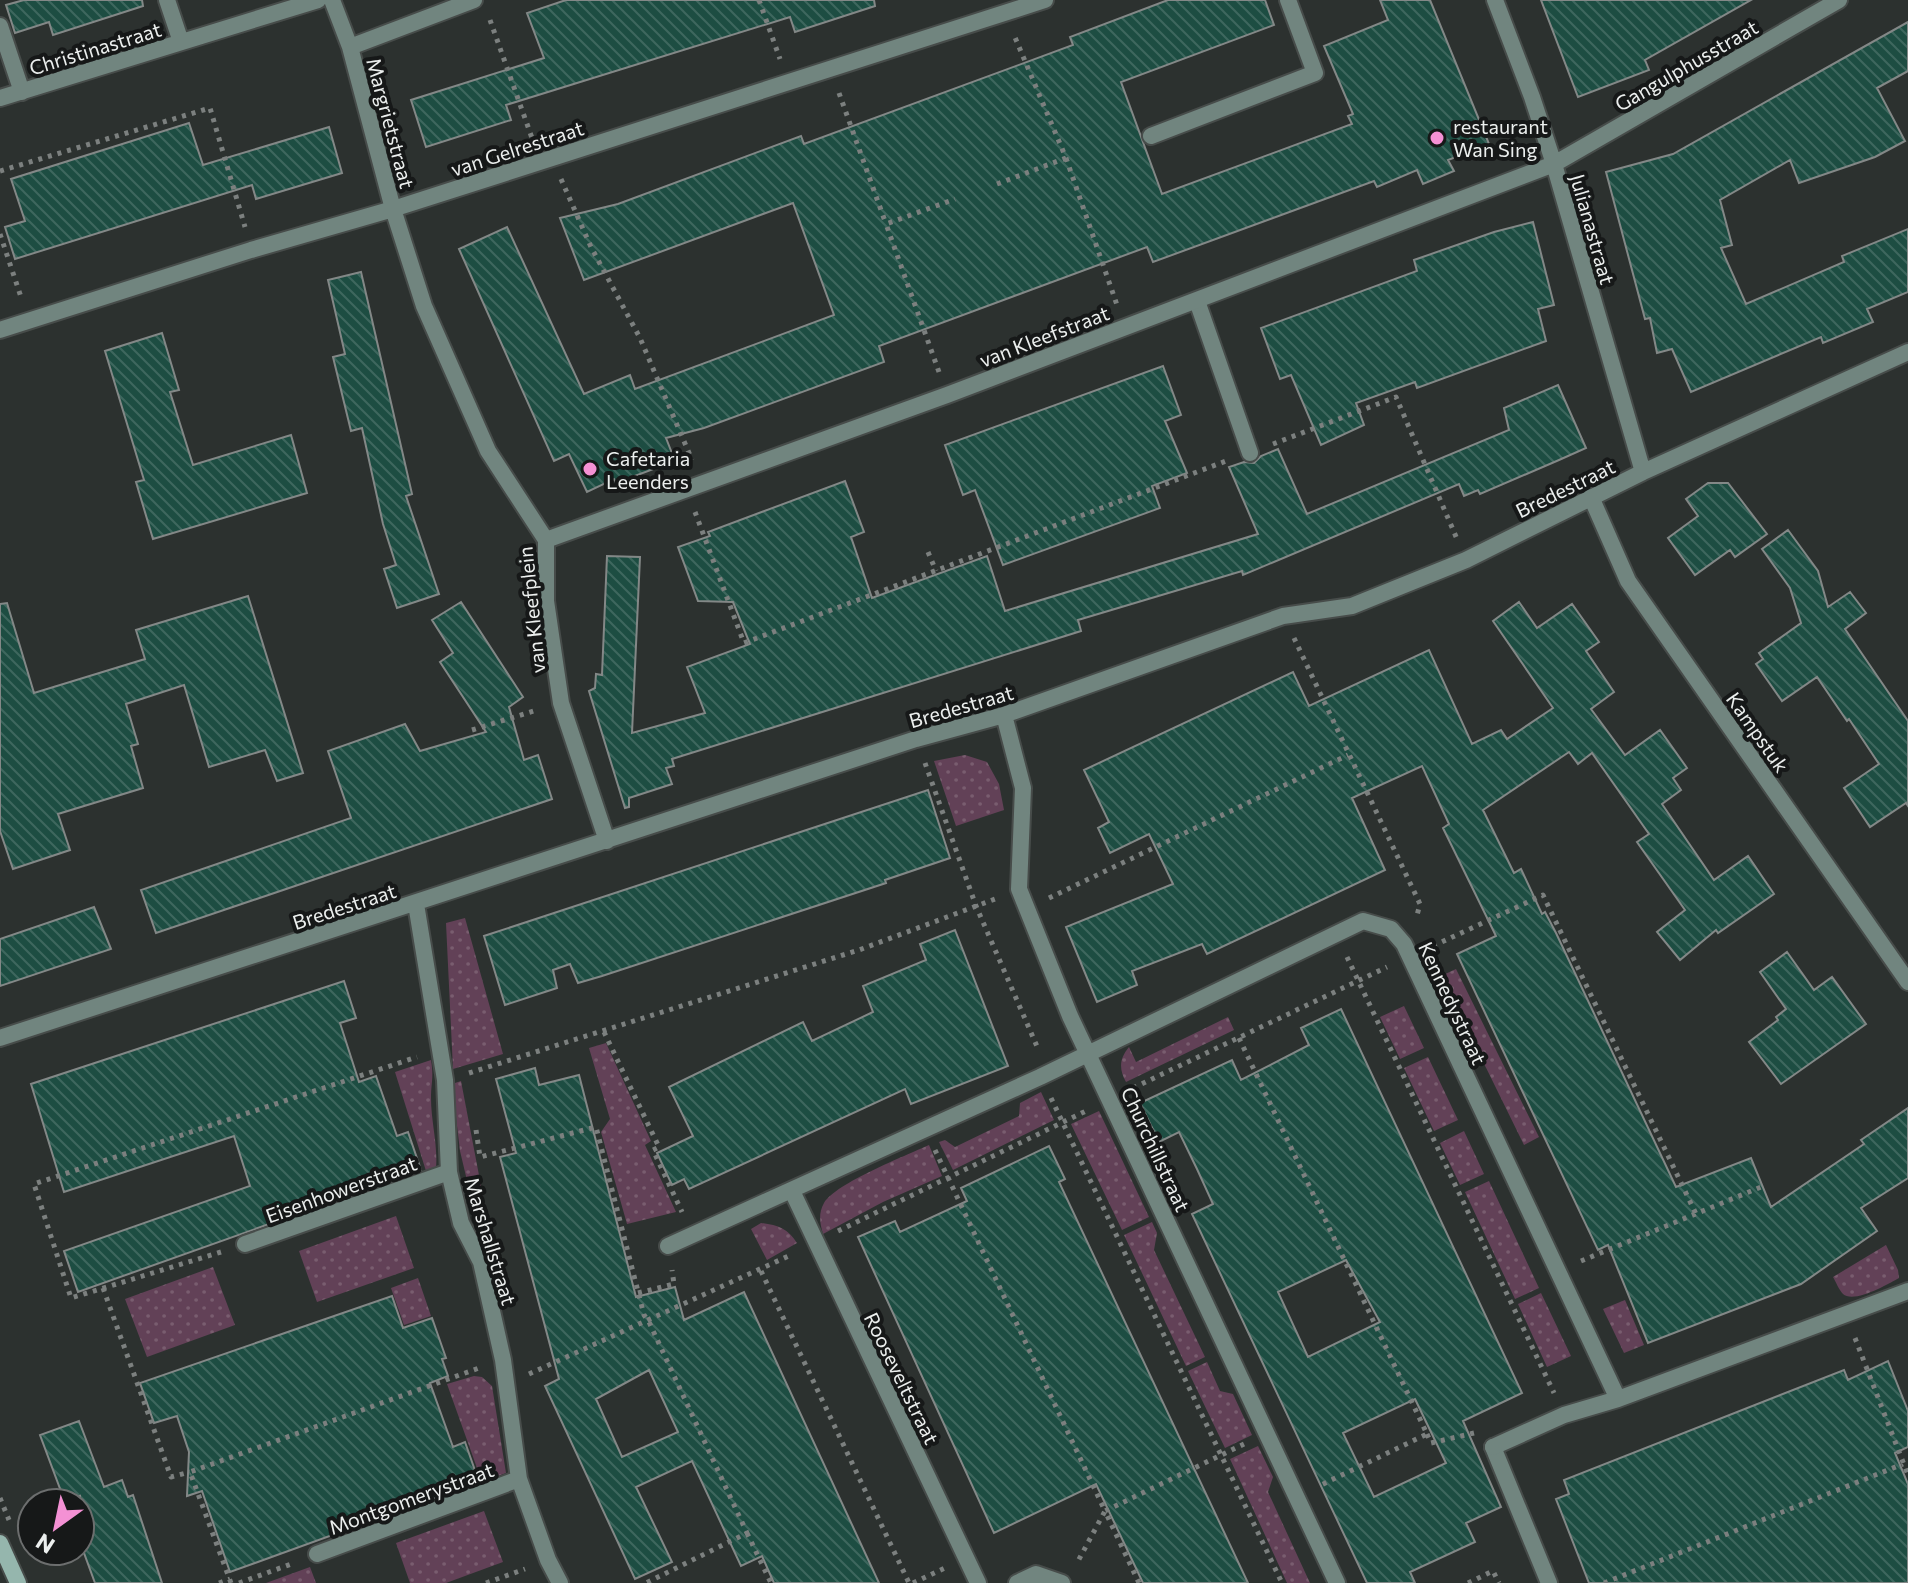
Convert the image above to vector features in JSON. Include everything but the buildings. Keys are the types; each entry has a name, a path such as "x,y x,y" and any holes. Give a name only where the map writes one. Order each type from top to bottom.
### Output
{"street":[{"name":"Christinastraat","path":"167,0 181,42"},
{"name":"Christinastraat","path":"0,98 318,0"},
{"name":"Margrietstraat","path":"332,0 350,47 393,209"},
{"name":"Margrietstraat","path":"350,47 474,0"},
{"name":"van Gelrestraat","path":"0,330 251,250 393,209 1045,0"},
{"path":"1151,136 1315,73 1288,0"},
{"name":"Julianastraat","path":"1495,0 1554,164 1643,472"},
{"name":"Gangulphusstraat","path":"1554,164 1839,0"},
{"name":"Christinastraat","path":"0,26 22,92"},
{"name":"van Kleefstraat","path":"546,540 947,395 1554,164"},
{"name":"van Kleefplein","path":"393,209 424,306 488,451 546,540 546,601 561,703 607,841"},
{"path":"1197,301 1250,453"},
{"name":"Bredestraat","path":"0,1038 916,739 1004,715 1283,616 1352,606 1466,560 1643,472 1908,352"},
{"name":"Kampstuk","path":"1591,497 1628,581 1908,982"},
{"name":"Churchillstraat","path":"1004,715 1023,788 1019,889 1087,1053 1337,1583"},
{"name":"Marshallstraat","path":"416,904 441,1049 449,1172 461,1223 481,1262 503,1360 519,1479 548,1560 560,1583"},
{"name":"Kennedystraat","path":"1087,1053 1363,921 1391,929 1406,950 1618,1399"},
{"path":"668,1246 1087,1053"},
{"name":"Eisenhowerstraat","path":"245,1244 449,1172"},
{"name":"Rooseveltstraat","path":"792,1191 978,1583"},
{"path":"1549,1583 1493,1447 1564,1415 1618,1399 1908,1291"},
{"name":"Montgomerystraat","path":"317,1554 519,1479"},
{"path":"0,1543 18,1583"},
{"path":"1017,1583 1036,1574 1067,1577"}],"path":[{"path":"759,0 789,83"},
{"path":"488,15 546,159 640,338 694,486 744,643 1396,397 1466,560"},
{"path":"1005,15 1066,158 1125,327"},
{"path":"831,69 947,395"},
{"path":"0,171 210,108 251,250"},
{"path":"997,184 1066,158"},
{"path":"886,224 955,199"},
{"path":"0,234 28,321"},
{"path":"928,552 936,571"},
{"path":"1283,616 1420,904 1406,950"},
{"path":"472,730 561,703"},
{"path":"916,739 976,906 1038,1047 1040,1077 1282,1583"},
{"path":"1027,909 1348,755"},
{"path":"469,1088 467,1074 859,950 1019,889"},
{"path":"507,1384 761,1271 884,1207 1358,981 1406,950 1543,895 1696,1214"},
{"path":"1336,934 1564,1415"},
{"path":"604,1032 659,1147 653,1150 693,1234"},
{"path":"1239,1037 1431,1443 1469,1432 1485,1434 1493,1447"},
{"path":"245,1244 71,1298 34,1184 441,1049"},
{"path":"474,1115 480,1157 596,1127 644,1315 771,1583"},
{"path":"925,1127 1139,1583"},
{"path":"1558,1271 1761,1187"},
{"path":"638,1293 674,1284 668,1246"},
{"path":"761,1271 909,1583"},
{"path":"103,1288 171,1477 503,1360"},
{"path":"1846,1315 1908,1475"},
{"path":"1067,1577 1105,1511 1267,1433"},
{"path":"1297,1497 1427,1434"},
{"path":"1604,1583 1903,1464"},
{"path":"190,1472 230,1581 219,1583"},
{"path":"646,1583 747,1533"},
{"path":"239,1583 317,1554"},
{"path":"486,1583 548,1560"},
{"path":"1468,1583 1493,1571 1499,1583"}],"shaded area":[{"path":"965,755 987,762 999,784 1004,810 956,826 934,761"},
{"path":"465,918 503,1054 453,1069 446,923"},
{"path":"1456,969 1539,1137 1524,1145 1441,976"},
{"path":"1404,1006 1424,1048 1400,1059 1380,1017"},
{"path":"1228,1017 1234,1030 1126,1082 1121,1064 1129,1047 1136,1062"},
{"path":"606,1043 651,1141 645,1145 676,1212 627,1224 601,1132 610,1119 589,1048"},
{"path":"1428,1057 1458,1120 1434,1131 1404,1068"},
{"path":"431,1060 436,1168 426,1171 395,1072"},
{"path":"461,1081 495,1259 474,1210 460,1151 452,1084"},
{"path":"1041,1092 1054,1120 953,1170 939,1142 945,1140 955,1147 1019,1116 1020,1103"},
{"path":"1099,1111 1149,1217 1122,1230 1071,1124"},
{"path":"1464,1131 1484,1174 1460,1185 1440,1143"},
{"path":"929,1145 942,1176 883,1202 823,1234 821,1211 831,1195 872,1171"},
{"path":"1489,1181 1539,1288 1515,1299 1465,1192"},
{"path":"396,1216 414,1268 317,1302 299,1251"},
{"path":"1152,1222 1157,1233 1154,1250 1205,1357 1186,1366 1124,1235"},
{"path":"761,1223 782,1228 797,1243 767,1260 751,1229"},
{"path":"1886,1245 1899,1278 1863,1295 1843,1294 1833,1277"},
{"path":"213,1267 235,1325 147,1357 125,1299"},
{"path":"418,1278 431,1316 404,1325 391,1288"},
{"path":"1541,1293 1571,1356 1547,1367 1518,1304"},
{"path":"1625,1300 1644,1345 1624,1353 1603,1309"},
{"path":"1207,1362 1220,1391 1233,1394 1252,1435 1225,1448 1188,1371"},
{"path":"474,1376 482,1377 492,1386 506,1473 482,1482 447,1384"},
{"path":"1258,1446 1273,1477 1268,1492 1310,1583 1287,1583 1230,1459"},
{"path":"484,1511 503,1562 446,1583 410,1583 396,1543"},
{"path":"310,1567 316,1583 266,1583"}],"place":[{"name":"restaurant Wan Sing","path":"1437,138"},
{"name":"Cafetaria Leenders","path":"590,469"}]}
